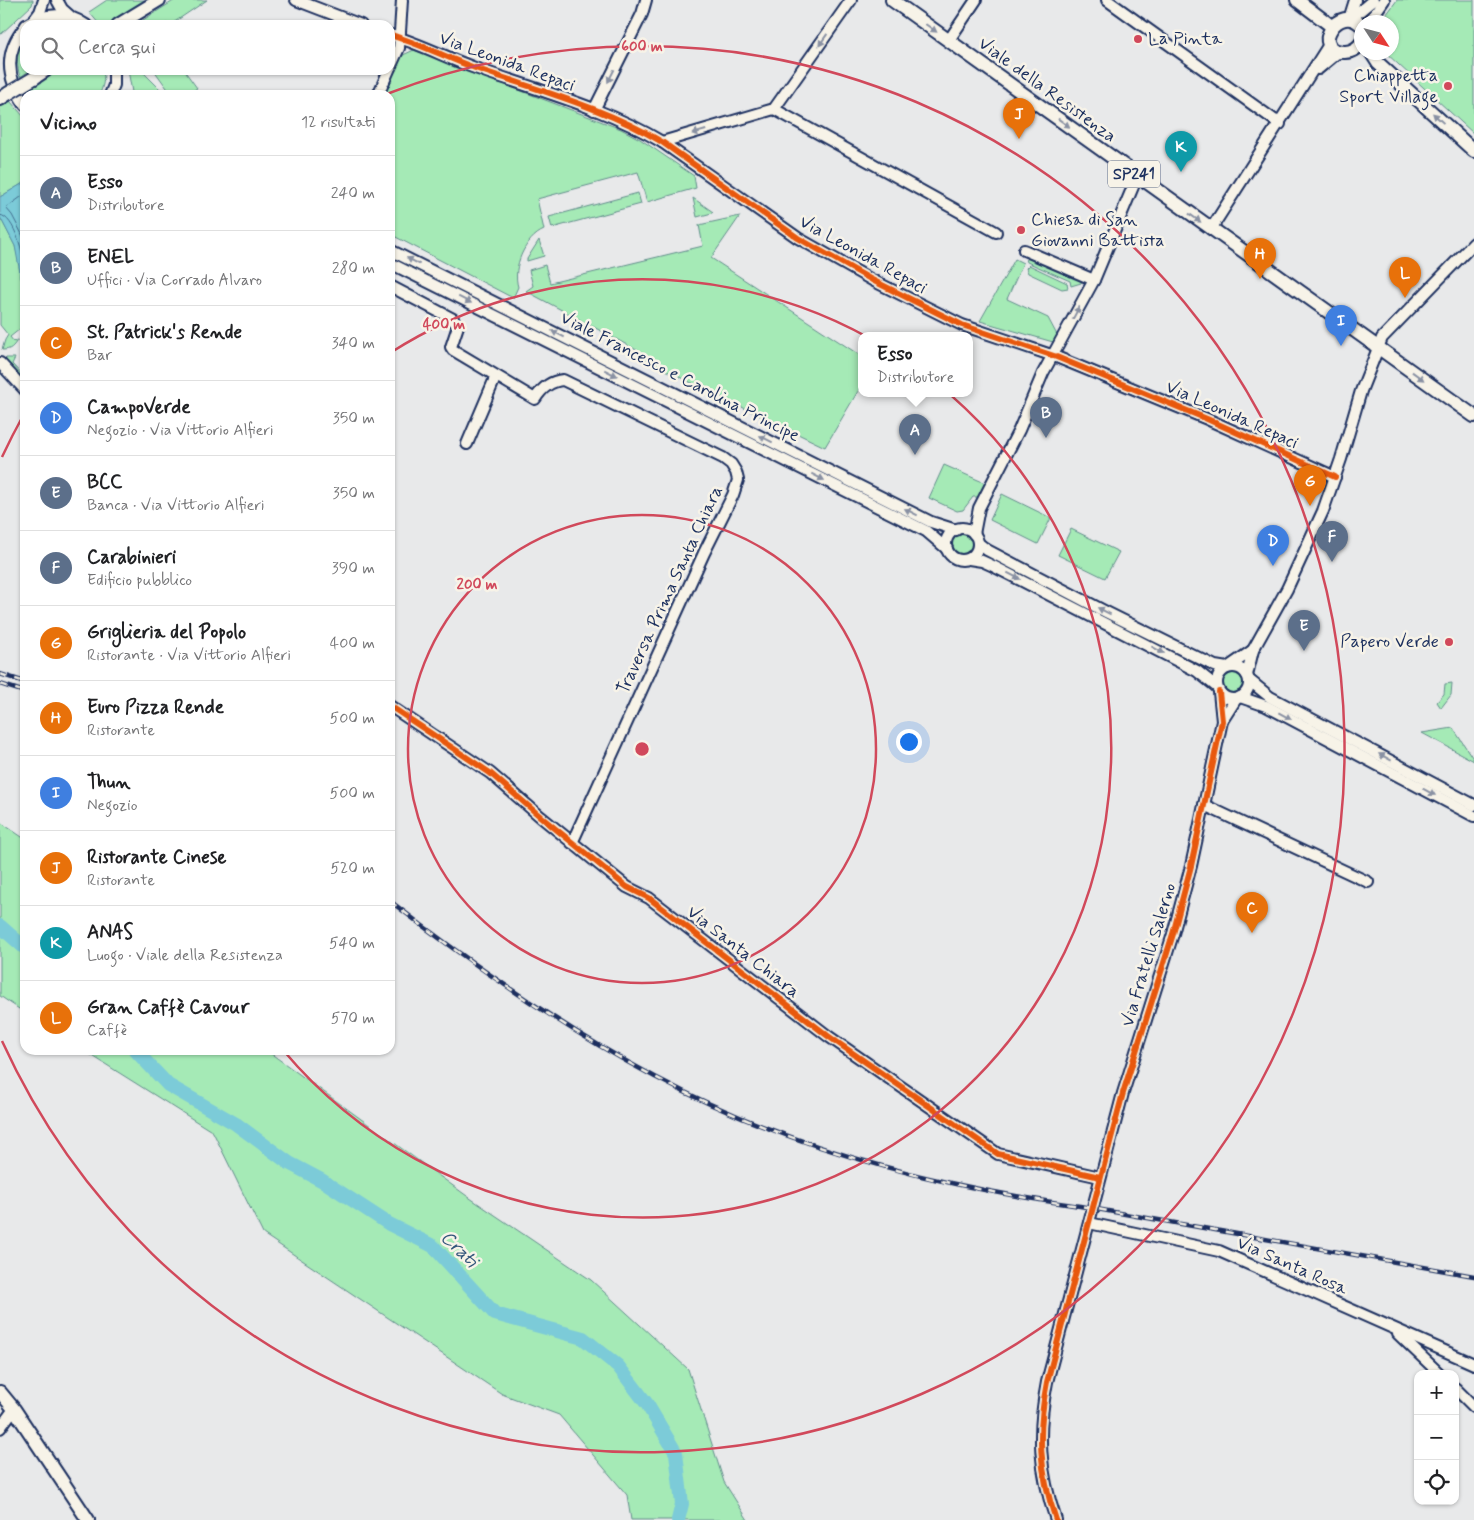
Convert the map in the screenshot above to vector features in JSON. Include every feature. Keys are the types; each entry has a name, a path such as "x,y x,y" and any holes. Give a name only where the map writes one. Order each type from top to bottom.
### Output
{"main road":[{"path":"126,20 159,0"},
{"name":"Viale della Resistenza","path":"892,0 1137,177 1378,347"},
{"path":"1297,0 1330,25"},
{"path":"1354,20 1339,17 1330,25 1327,34 1333,47 1343,52 1354,50"},
{"path":"1376,60 1474,151"},
{"path":"4,96 38,75"},
{"name":"SP241","path":"1378,347 1474,416"},
{"path":"0,1392 14,1409 88,1520"}],"street":[{"path":"32,20 40,12 44,0"},
{"path":"57,0 62,10 77,20"},
{"path":"296,0 348,20"},
{"path":"395,57 399,48 395,36 402,0"},
{"path":"594,110 642,14 646,0"},
{"path":"662,142 774,109 850,0"},
{"path":"949,40 976,0"},
{"path":"1106,0 1280,124"},
{"path":"1355,0 1355,15"},
{"path":"1360,15 1373,0"},
{"path":"1374,15 1384,0"},
{"path":"37,20 49,15 73,18"},
{"path":"20,35 14,43 10,56 10,70 20,96"},
{"name":"Via Leonida Repaci","path":"395,36 639,128 662,142 798,238 872,280 962,325 1054,356 1207,419 1335,477"},
{"path":"1211,229 1280,124 1330,43"},
{"path":"1309,78 1327,60 1343,52"},
{"path":"114,75 116,90"},
{"path":"380,90 387,75"},
{"path":"112,90 114,84"},
{"path":"774,109 996,232"},
{"path":"947,549 949,535 958,529 979,508 1019,430 1043,374 1094,280 1137,177"},
{"path":"1238,698 1247,690 1253,650 1306,550 1335,477 1361,391 1378,347 1386,343 1474,243"},
{"path":"1024,250 1094,280"},
{"name":"Viale Francesco e Carolina Principe","path":"395,253 931,522 965,529 993,553 1203,661 1215,666 1240,669 1270,697 1474,805"},
{"path":"1440,283 1474,253"},
{"name":"Viale Francesco e Carolina Principe","path":"395,266 926,531 958,560 982,561 994,566 1119,630 1197,671 1227,698 1238,698 1266,706 1474,816"},
{"name":"Traversa Prima Santa Chiara","path":"395,289 453,319 458,326 451,342 450,347 453,350 535,399 543,388 564,380 723,458 731,464 736,472 738,480 733,495 696,571 572,844"},
{"path":"0,363 20,385"},
{"path":"467,444 496,376"},
{"path":"969,559 976,552 979,508"},
{"path":"1218,689 1218,678 1223,670 1253,650"},
{"name":"Via Fratelli Salerno","path":"1056,1520 1046,1492 1041,1458 1041,1419 1047,1382 1123,1093 1173,934 1191,866 1222,720 1218,689"},
{"name":"Via Fratelli Salerno","path":"1222,720 1238,698"},
{"name":"Via Santa Chiara","path":"395,709 490,773 572,844 627,887 649,898 828,1036 998,1154 1100,1177"},
{"path":"1204,805 1368,882"},
{"name":"Via Santa Rosa","path":"1089,1223 1219,1251 1474,1364"},
{"path":"1392,1328 1436,1370"},
{"path":"1459,1392 1474,1407"},
{"path":"0,1428 14,1409"}],"green space":[{"path":"0,0 33,0 32,5 0,35"},
{"path":"107,0 151,0 119,20 96,20 89,12"},
{"path":"175,0 207,0 177,20 143,20"},
{"name":"Chiappetta Sport Village","path":"1397,0 1474,0 1474,134 1394,60 1399,60 1399,15 1386,15"},
{"path":"20,48 20,75 23,75 20,77 18,67"},
{"path":"414,50 621,129 640,139 694,176 696,188 647,202 638,172 537,199 544,230 531,239 522,254 517,271 518,287 513,298 395,237 395,90 386,90 403,55"},
{"path":"45,75 104,75 101,90 30,90 27,86"},
{"path":"129,75 146,75 161,90 132,90"},
{"path":"158,75 188,75 197,88 194,90 168,90"},
{"path":"10,101 20,112 20,185 0,197 0,107"},
{"path":"638,193 641,204 552,228 549,217"},
{"path":"693,198 713,212 697,217"},
{"path":"740,216 711,258 858,354 858,391 825,447 642,359 644,354 526,291 533,286 529,270 545,265 550,283 703,246 699,225"},
{"path":"0,217 15,246 20,270 20,329 10,337 14,342 18,339 10,349 2,350 8,335 0,325"},
{"path":"539,240 544,256 527,261 527,259"},
{"path":"1034,257 1083,279 1081,283 1071,286 1070,281 1027,262 1026,259"},
{"path":"1015,259 1023,263 1007,299 1048,318 1057,335 1053,342 980,321"},
{"path":"1029,265 1067,283 1068,288 1062,289 1028,273 1026,268"},
{"path":"6,358 15,358 12,364 20,373 20,379 5,362"},
{"path":"944,465 985,483 978,497 973,497 963,510 957,511 929,498"},
{"path":"1002,494 1051,518 1038,544 990,520"},
{"path":"1071,529 1119,552 1105,578 1058,555"},
{"path":"962,532 967,533 973,539 973,549 967,555 962,556 957,555 951,549 950,544 951,539 957,533"},
{"path":"1234,671 1239,672 1245,678 1245,688 1239,694 1234,695 1229,694 1223,688 1222,683 1223,678 1229,672"},
{"path":"1452,683 1451,695 1441,708 1437,702 1444,694 1445,684"},
{"path":"1453,728 1474,760 1474,761 1422,733"},
{"path":"0,822 20,836 20,1010 0,996"},
{"path":"91,1055 273,1055 467,1196 591,1280 688,1369 724,1482 748,1520 631,1520 627,1495 559,1415 502,1394 263,1234 213,1132"}],"water":[{"path":"20,185 20,273 15,246 0,217 0,197"}],"waterway":[{"name":"Crati","path":"0,926 20,944"},
{"name":"Crati","path":"140,1055 168,1085 236,1124 289,1163 323,1181 389,1224 433,1246 495,1314 583,1338 618,1366 647,1404 676,1453 682,1504 678,1520"}],"railway":[{"path":"0,674 20,680"},
{"path":"0,684 20,690"},
{"path":"395,905 519,995 620,1058 705,1102 756,1124 809,1143 916,1175 970,1187 1474,1276"}],"cycle path":[{"path":"395,37 475,68 595,109 640,130 662,142 798,238 872,280 962,325 1054,356 1207,419 1335,477"},
{"path":"1056,1520 1046,1485 1041,1452 1042,1418 1047,1382 1123,1093 1173,934 1191,866 1222,721 1219,692"},
{"path":"395,709 490,773 627,887 649,898 828,1036 998,1154 1100,1177"}],"place":[{"name":"La Pinta","path":"1138,39"},
{"name":"Chiappetta Sport Village","path":"1448,86"},
{"name":"Ristorante Cinese","path":"1019,139"},
{"name":"ANAS","path":"1181,172"},
{"name":"Chiesa di San Giovanni Battista","path":"1021,230"},
{"name":"Euro Pizza Rende","path":"1260,279"},
{"name":"Gran Caffè Cavour","path":"1405,298"},
{"name":"Thun","path":"1341,346"},
{"name":"ENEL","path":"1046,438"},
{"name":"Esso","path":"915,455"},
{"name":"Griglieria del Popolo","path":"1310,506"},
{"name":"Carabinieri","path":"1332,562"},
{"name":"CampoVerde","path":"1273,566"},
{"name":"Papero Verde","path":"1449,642"},
{"name":"BCC","path":"1304,651"},
{"name":"St. Patrick's Rende","path":"1252,933"}]}
